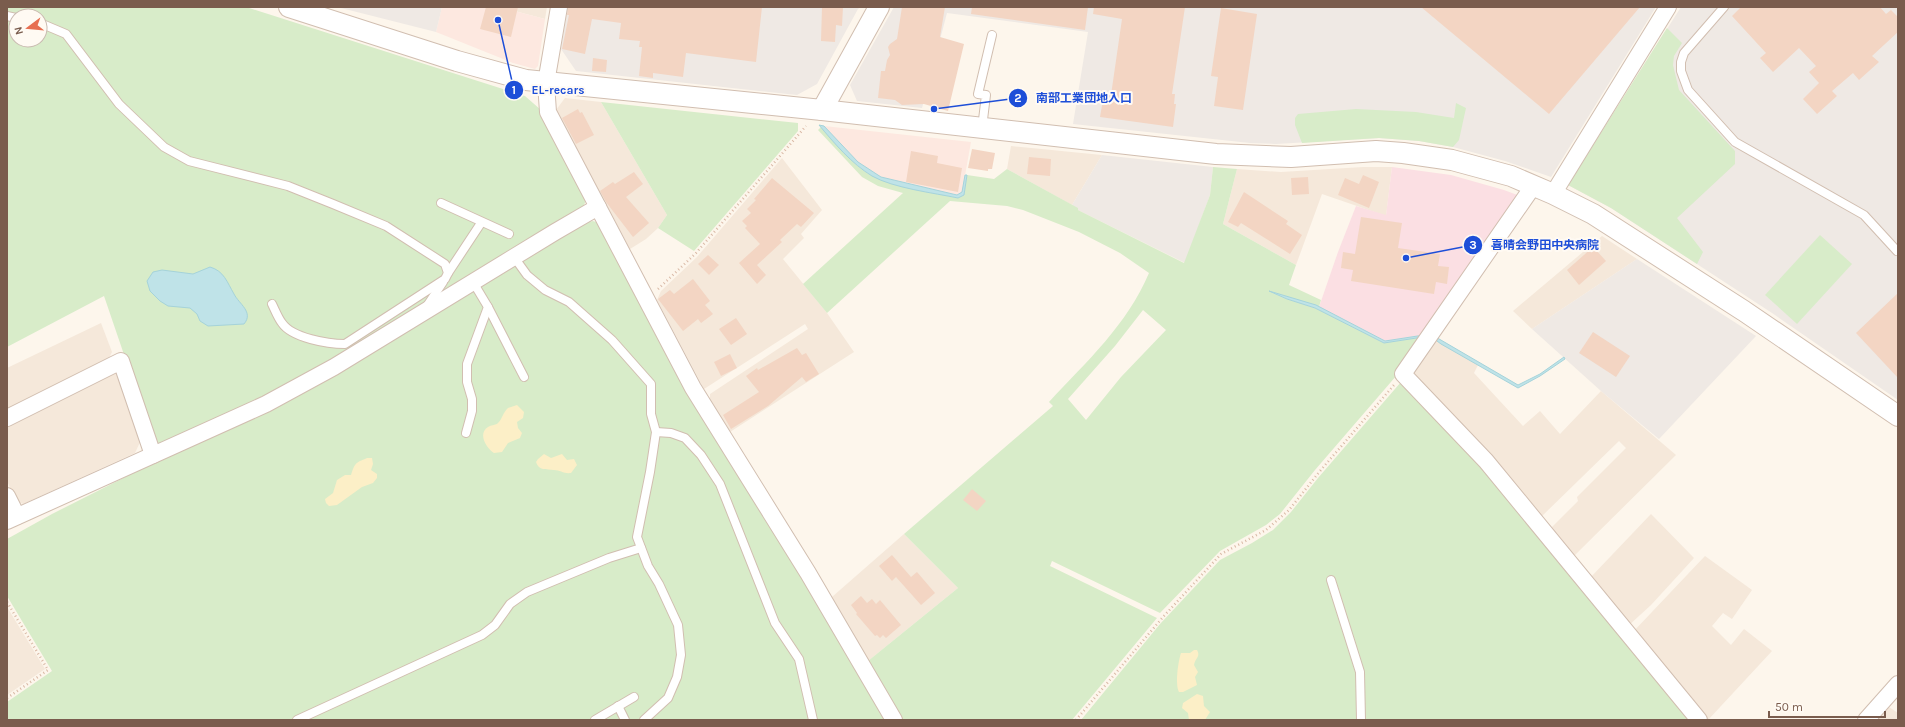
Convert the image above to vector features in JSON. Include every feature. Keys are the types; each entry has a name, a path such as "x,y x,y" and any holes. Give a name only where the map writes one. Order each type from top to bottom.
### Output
{"street":[{"path":"289,7 457,61 526,80 546,83 822,110 1216,154 1291,157 1376,152 1403,153 1452,160 1511,176 1534,185 1594,214 1744,311 1898,416"},
{"path":"559,7 546,83 548,112 693,388 808,573 894,720"},
{"path":"822,110 879,7"},
{"path":"1553,194 1668,7"},
{"path":"1534,185 1403,374 1486,461 1699,720"},
{"path":"7,496 12,518 266,404 334,367 598,207"},
{"path":"7,418 121,362 153,455"},
{"path":"1866,720 1898,684"}],"lane":[{"path":"1724,7 1684,53 1681,62 1681,71 1688,90 1735,142 1864,214 1898,251"},
{"path":"48,26 66,34 119,104 164,147 190,161 288,186 386,226 445,264 446,276"},
{"path":"982,128 986,95 978,94 992,35"},
{"path":"440,203 481,223 509,234"},
{"path":"424,312 481,223"},
{"path":"514,257 527,275 544,290 569,302 612,340 651,384 651,414 656,432 650,472 637,537 648,566 659,584 678,625 681,655 676,677 668,698 644,720"},
{"path":"272,304 282,324 293,333 328,344 345,344 446,276"},
{"path":"473,282 488,307 524,377"},
{"path":"466,433 472,411 472,399 467,382 467,364 488,307"},
{"path":"656,432 671,433 685,438 701,455 720,484 775,623 799,659 813,720"},
{"path":"297,720 482,635 495,625 510,604 527,592 609,558 641,548"},
{"path":"1331,580 1360,672 1361,720"},
{"path":"595,720 634,697"},
{"path":"618,706 625,720"}],"path":[{"path":"647,299 678,272 696,253 808,124 822,110"},
{"path":"1076,720 1163,617 1221,554 1266,530 1289,510 1320,471 1403,374"},
{"path":"7,602 48,670 7,698"}],"shaded area":[{"path":"337,7 442,7 436,32"},
{"path":"442,7 499,7 545,19 538,66 535,69 513,63 436,32"},
{"path":"499,7 547,7 545,19"},
{"path":"568,7 861,7 858,9 817,84 797,95 576,71 561,49"},
{"path":"894,7 1656,7 1551,177 1505,161 1453,147 1419,141 1379,138 1276,144 1250,143 1073,124 1088,32 947,13 922,108 857,101 850,85"},
{"path":"1681,7 1898,7 1898,400 1772,313 1611,208 1568,185"},
{"path":"565,98 601,102 667,215 658,228 646,239 630,249 556,110"},
{"path":"824,126 971,142 962,192 957,195 881,177 858,162"},
{"path":"1011,146 1102,155 1072,205 1007,169"},
{"path":"1102,155 1213,167 1210,195 1185,263 1078,210 1072,205"},
{"path":"782,158 822,210 801,234 804,238 783,259 827,313 854,352 730,432 710,399 710,394 808,329 805,324 704,389 657,300 661,291 697,257"},
{"path":"1363,167 1392,167 1386,216 1322,194 1296,265 1223,224 1237,169 1281,172"},
{"path":"1392,167 1451,175 1520,196 1424,335 1385,341 1319,307 1356,206 1386,215"},
{"path":"1602,236 1637,259 1532,329 1513,311"},
{"path":"1637,259 1756,336 1659,439 1601,391 1532,329"},
{"path":"101,323 112,352 108,360 7,410 7,368"},
{"path":"1433,338 1478,365 1474,373 1523,426 1540,411 1560,434 1601,391 1676,455 1573,557 1550,529 1578,501 1577,497 1626,448 1619,441 1540,518 1410,373"},
{"path":"114,372 119,374 141,440 135,453 23,504 16,501 7,481 7,425"},
{"path":"1651,514 1694,558 1651,605 1628,626 1590,578"},
{"path":"904,534 958,588 868,661 832,597"},
{"path":"1705,556 1752,590 1732,619 1723,613 1712,626 1731,645 1744,629 1772,651 1708,720 1705,720 1633,632"},
{"path":"7,607 45,669 7,695"},
{"path":"1886,705 1898,713 1898,720 1873,720"}],"green space":[{"path":"7,7 246,7 525,96 541,110 587,197 583,208 334,359 263,399 159,447 147,422 104,296 7,347"},
{"path":"1667,28 1682,43 1674,56 1673,65 1679,90 1735,151 1735,164 1677,218 1703,252 1697,264 1611,208 1568,185"},
{"path":"601,102 798,123 798,131 694,251 658,228 667,215"},
{"path":"1456,103 1466,108 1459,140 1453,147 1419,141 1379,138 1302,143 1295,125 1295,118 1298,114 1356,109 1416,112 1454,118"},
{"path":"821,127 846,155 868,173 885,181 916,190 958,198 964,195 967,175 994,179 1007,169 1078,208 1078,210 1184,263 1210,195 1213,167 1237,169 1223,224 1296,265 1289,285 1321,300 1319,307 1269,291 1287,299 1315,308 1384,343 1423,337 1403,368 1315,470 1280,514 1266,525 1220,551 1160,613 1052,561 1050,566 1157,618 1072,720 900,720 868,661 958,588 904,534 1053,406 1049,402 1092,357 1118,326 1140,292 1149,273 1120,253 1079,232 1023,210 1007,206 950,201 827,313 803,284 903,193 878,186 862,177 818,130","holes":["1143,310 1166,330 1121,377 1086,420 1068,399 1115,346"]},
{"path":"593,221 599,223 886,720 7,720 7,702 52,671 7,596 7,539 52,514 159,460 585,223"},
{"path":"1820,235 1852,264 1797,324 1765,295"},
{"path":"1401,382 1465,443 1693,720 1081,720 1160,624 1220,560 1273,530 1291,512 1318,478"}],"sand":[{"path":"517,405 524,412 523,418 517,422 518,428 522,433 520,438 508,443 502,452 494,453 486,445 483,433 489,426 497,424 508,408"},
{"path":"544,454 551,458 562,454 567,460 574,459 577,465 571,473 543,469 537,465 536,462"},
{"path":"367,458 372,458 373,464 371,470 377,474 377,478 373,483 362,487 337,505 329,506 325,499 333,493 337,480 345,475 351,475 356,464"},
{"path":"1197,650 1198,654 1194,665 1198,672 1195,677 1197,685 1183,692 1179,692 1177,679 1181,653 1190,653"},
{"path":"1197,694 1203,696 1204,706 1210,712 1205,720 1189,720 1188,713 1182,708 1183,703"}],"water":[{"path":"819,125 824,126 858,162 881,177 957,195 962,192 965,175 967,175 964,195 958,198 914,190 891,184 872,176 850,159"},
{"path":"210,267 222,274 236,298 245,308 247,312 247,320 244,324 208,326 200,321 197,314 190,308 168,306 160,301 150,291 147,281 153,272 162,270 193,274"},
{"path":"1269,291 1316,305 1385,341 1424,335 1423,337 1384,343 1315,308 1287,299"},
{"path":"1434,336 1518,385 1540,374 1564,357 1565,359 1540,376 1518,388 1441,344 1433,338"}],"building":[{"path":"486,7 518,7 511,37 480,29"},
{"path":"568,7 762,7 756,62 686,53 683,77 653,73 653,78 639,76 642,47 639,47 640,41 619,39 621,23 592,19 585,54 562,49 569,15 567,15"},
{"path":"822,7 843,7 842,26 836,25 835,42 821,41"},
{"path":"902,7 945,7 940,37 964,44 948,111 924,104 902,105 895,100 878,98 881,71 885,71 887,60 890,55 888,47 897,39"},
{"path":"972,7 1088,7 1085,30 971,14"},
{"path":"1094,7 1185,7 1172,94 1175,94 1174,104 1176,104 1173,127 1100,117 1104,94 1111,95 1122,19 1093,14"},
{"path":"1421,7 1640,7 1549,114"},
{"path":"1741,7 1880,7 1886,14 1891,10 1898,17 1898,32 1872,56 1879,62 1859,80 1853,73 1832,91 1837,96 1817,114 1803,99 1819,83 1809,72 1816,66 1799,48 1773,72 1760,58 1766,53 1732,16"},
{"path":"1221,8 1257,14 1243,110 1214,106 1218,77 1211,76"},
{"path":"593,58 607,60 606,72 592,71"},
{"path":"578,109 580,113 582,112 594,135 576,144 562,118"},
{"path":"972,149 995,153 992,169 988,169 988,171 968,168"},
{"path":"911,151 938,156 937,163 962,168 958,192 906,182"},
{"path":"1029,157 1051,159 1050,176 1027,174"},
{"path":"634,172 643,184 626,197 649,223 633,237 606,202 600,191 613,182 615,184"},
{"path":"1363,175 1379,182 1369,208 1338,195 1345,178 1359,184"},
{"path":"1308,177 1309,194 1292,195 1291,178"},
{"path":"772,178 814,213 801,227 797,224 780,240 782,242 757,265 766,275 757,284 739,263 760,244 745,228 747,226 742,221 751,213 747,209 756,200 754,199"},
{"path":"1244,192 1288,221 1286,224 1302,235 1290,254 1241,223 1238,227 1228,222"},
{"path":"1361,217 1402,223 1398,248 1440,254 1438,266 1449,267 1447,284 1436,282 1434,294 1351,281 1353,270 1341,268 1343,252 1355,254"},
{"path":"1593,247 1606,261 1579,285 1567,270"},
{"path":"708,255 719,265 709,275 698,264"},
{"path":"693,279 710,301 705,305 713,314 701,323 698,319 683,331 658,299 670,290 674,294"},
{"path":"1898,293 1898,378 1856,333"},
{"path":"736,318 747,334 731,345 719,329"},
{"path":"1593,332 1630,356 1616,377 1579,353"},
{"path":"797,348 802,355 806,353 819,374 806,382 802,377 768,406 731,429 723,415 759,392 746,376 757,368 758,370"},
{"path":"730,354 737,368 721,376 714,362"},
{"path":"972,489 986,501 977,511 963,500"},
{"path":"892,555 911,577 917,572 935,593 921,605 896,577 892,581 879,566"},
{"path":"861,596 867,603 872,599 876,604 880,600 901,625 886,638 883,635 880,638 877,635 875,636 856,614 857,613 851,605"}],"place":[{"name":"EL-recars","path":"498,20"},
{"name":"南部工業団地入口","path":"934,109"},
{"name":"喜晴会野田中央病院","path":"1406,258"}]}
